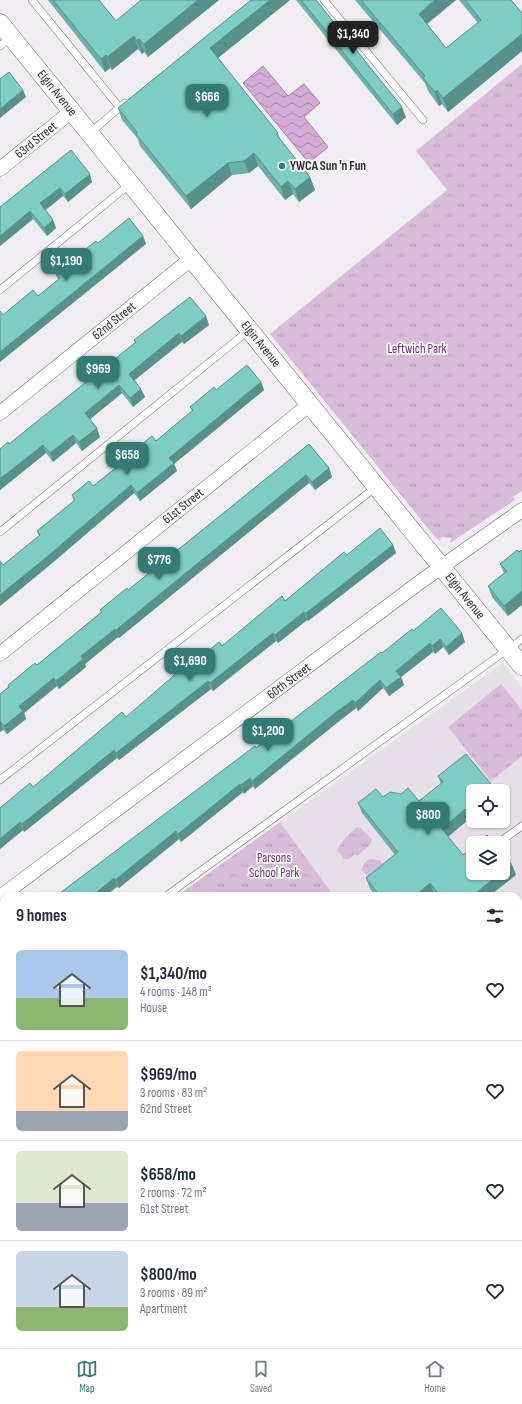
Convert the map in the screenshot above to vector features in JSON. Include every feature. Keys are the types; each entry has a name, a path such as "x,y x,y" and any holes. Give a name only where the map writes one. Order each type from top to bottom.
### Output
{"street":[{"name":"Elgin Avenue","path":"0,23 6,41 72,111 442,567 515,644 522,666"},
{"name":"63rd Street","path":"0,169 72,111"},
{"name":"62nd Street","path":"0,413 192,259"},
{"name":"61st Street","path":"0,654 310,404"},
{"name":"60th Street","path":"7,892 442,567 522,510"}],"lane":[{"path":"32,0 120,108"},
{"path":"324,0 423,120"},
{"path":"90,134 132,98"},
{"path":"0,290 131,183"},
{"path":"0,532 249,330"},
{"path":"0,780 376,486"},
{"path":"172,892 515,644"},
{"path":"508,836 522,826"}],"shaded area":[{"path":"503,663 522,688 522,892 331,892 280,822"}],"green space":[{"name":"Leftwich Park","path":"522,64 522,491 513,497 515,500 450,543 451,538 441,537 440,541 435,537 270,334 447,190 416,151"},
{"path":"501,684 522,710 522,756 491,781 448,727"},
{"name":"Parsons School Park","path":"280,822 331,892 183,892"},
{"path":"357,827 361,828 372,839 370,845 357,856 355,854 349,859 344,859 337,850 345,838"},
{"path":"367,860 380,860 384,865 367,879 366,874 361,869"}],"water":[{"path":"263,66 288,96 304,84 320,103 304,117 328,147 309,163 243,83"}],"building":[{"path":"53,0 99,0 116,21 141,0 198,0 144,44 139,39 137,41 134,36 107,57 106,55 101,59"},
{"path":"251,0 270,0 210,48 278,133 276,134 310,177 295,189 288,181 281,187 254,153 244,161 228,163 186,196 136,134 137,132 118,108"},
{"path":"301,0 316,0 402,107 393,114"},
{"path":"361,0 435,0 419,14 446,48 481,20 465,0 511,0 522,13 522,34 443,98 437,90 435,92 423,78 425,76"},
{"path":"9,72 23,90 0,109 0,79"},
{"path":"71,150 90,174 65,194 60,188 40,203 53,220 44,228 30,211 0,236 0,207"},
{"path":"129,218 143,236 0,352 0,311 3,315 33,290 38,296 60,278 55,272 64,264 66,265 96,241 98,243"},
{"path":"190,297 206,316 181,336 179,333 129,374 141,389 130,398 119,385 85,413 97,428 79,442 73,435 50,453 43,445 0,479 0,449 8,442 9,444 136,342 134,340"},
{"path":"247,365 261,382 169,458 174,463 137,493 131,485 0,595 0,561 3,565 40,535 37,531 75,500 72,495 89,481 93,486 130,457 128,455 152,436 156,441 193,410 190,407 214,387 216,390"},
{"path":"309,444 329,468 312,482 306,475 116,630 115,629 81,656 83,659 56,681 54,678 19,706 23,711 4,726 0,721 0,694 9,687 8,685 35,663 37,665 102,612 100,610 127,588 128,590"},
{"path":"380,528 393,545 306,613 304,612 275,635 273,633 210,683 208,681 116,753 114,750 22,824 20,822 0,839 0,808 30,783 33,787 122,712 126,717 186,665 188,668 219,642 222,646 282,596 285,601 344,552 347,555"},
{"path":"517,550 519,552 522,550 522,591 504,606 488,586 507,571 500,564"},
{"path":"441,608 462,633 446,647 440,639 432,646 430,643 396,671 401,677 386,688 380,680 355,703 353,700 335,713 252,781 250,778 241,785 240,784 178,834 176,831 115,880 114,878 97,892 61,892 255,746 256,748 412,629 413,631"},
{"path":"466,754 491,784 466,784 466,810 465,809 442,829 463,855 466,853 466,880 492,880 477,892 437,892 430,883 420,892 377,892 366,878 398,852 358,803 376,789 383,797 390,792 401,794 408,788 419,801 443,782 438,776"}],"place":[{"name":"YWCA Sun 'n Fun","path":"282,166"}]}
